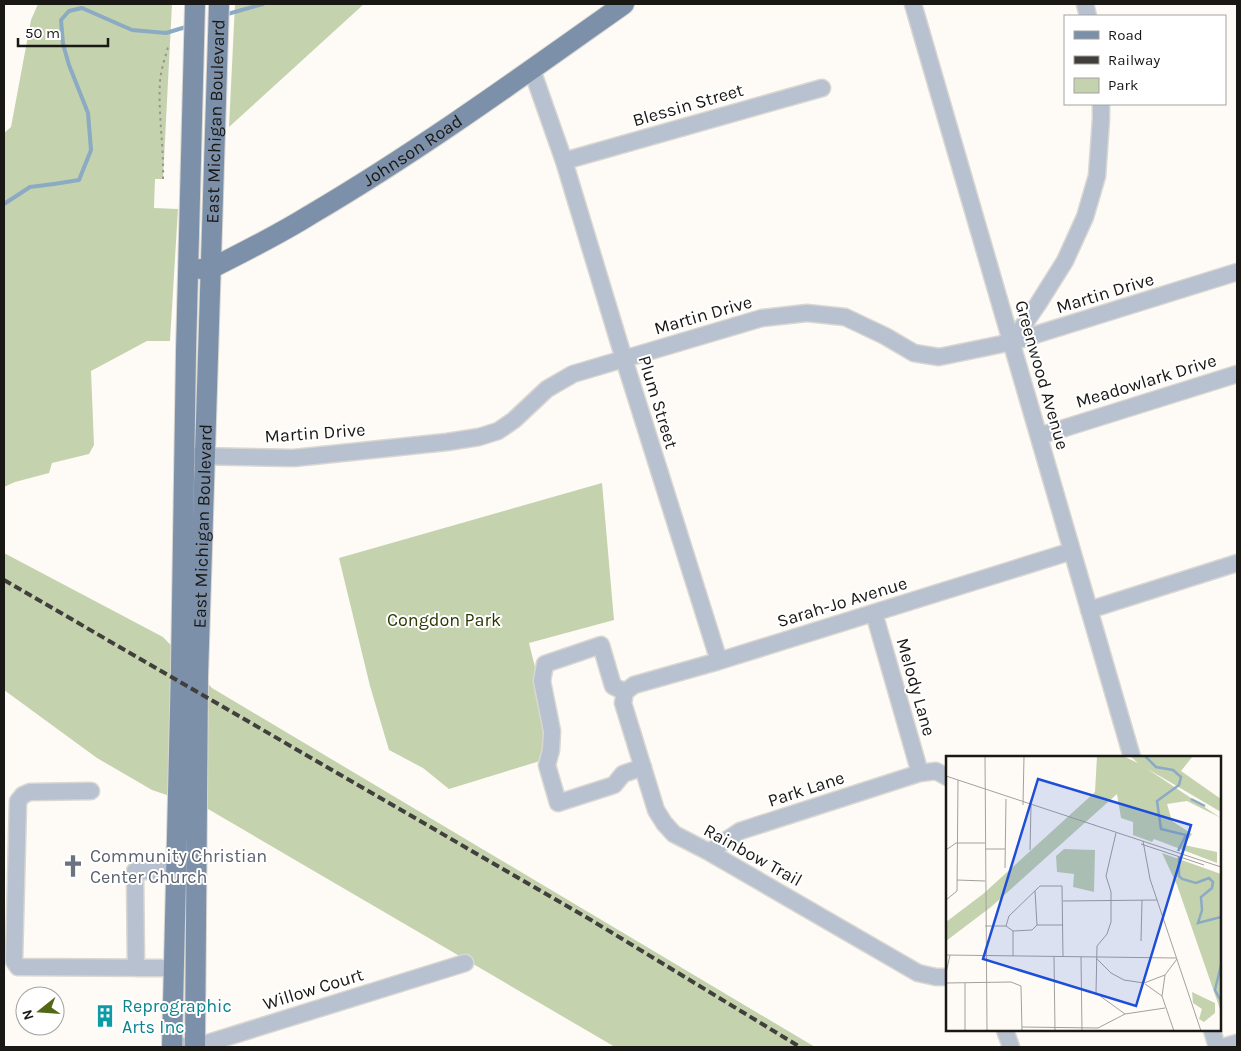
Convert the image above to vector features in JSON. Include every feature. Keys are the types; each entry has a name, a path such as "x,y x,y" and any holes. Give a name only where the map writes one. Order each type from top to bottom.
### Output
{"main road":[{"name":"East Michigan Boulevard","path":"172,1046 188,270 196,4"},
{"name":"East Michigan Boulevard","path":"195,1047 198,677 219,4"},
{"name":"Johnson Road","path":"188,270 210,270 310,216 415,150 624,4"}],"street":[{"name":"Greenwood Avenue","path":"913,4 1132,756"},
{"name":"Plum Street","path":"532,70 564,161 719,661"},
{"name":"Blessin Street","path":"564,161 822,88"},
{"path":"1012,342 1065,261 1085,217 1097,176 1102,119 1101,105"},
{"name":"Martin Drive","path":"184,456 294,458 479,437 498,431 514,420 547,389 573,374 762,318 807,313 845,317 885,336 914,353 939,357 1012,342 1237,272"},
{"name":"Meadowlark Drive","path":"1039,436 1237,374"},
{"name":"Sarah-Jo Avenue","path":"625,692 634,685 719,661 1072,551"},
{"path":"1089,610 1237,563"},
{"name":"Melody Lane","path":"874,613 920,773"},
{"path":"625,692 613,686 600,645 545,664 542,680 552,731 551,750 547,765 558,803 614,785 623,774 643,767"},
{"name":"Rainbow Trail","path":"625,692 623,703 656,810 674,834 709,852 918,972 936,977 946,977"},
{"path":"920,773 936,771 946,776"},
{"name":"Park Lane","path":"709,852 740,831 920,773"},
{"path":"91,791 30,792 23,795 18,801 14,961 18,967 174,968"},
{"path":"136,968 135,871 196,871"},
{"name":"Willow Court","path":"172,1046 195,1047 465,963"},
{"path":"1005,1031 1011,1047"},
{"path":"1212,1031 1217,1047"},
{"path":"1223,1047 1237,1043"}],"path":[{"path":"163,179 160,80 168,47"}],"green space":[{"path":"38,4 172,4 163,179 155,179 154,208 178,209 170,341 147,341 91,371 94,445 89,454 52,463 49,473 15,482 4,487 4,133 11,127 31,20"},
{"path":"235,4 364,4 229,127"},
{"name":"Congdon Park","path":"602,483 614,620 529,643 554,743 540,761 449,789 423,768 389,750 370,686 339,558"},
{"path":"4,553 163,637 212,688 815,1047 615,1047 208,809 152,790 97,758 4,690"}],"waterway":[{"path":"224,15 263,4"},
{"path":"4,204 30,187 79,180 91,150 88,113 69,65 63,44 61,20 69,11 82,8 132,30 166,33 189,26"}],"railway":[{"path":"4,580 591,920 800,1047"}],"place":[{"name":"Community Christian Center Church","path":"73,866"},
{"name":"Reprographic Arts Inc","path":"105,1016"}]}
